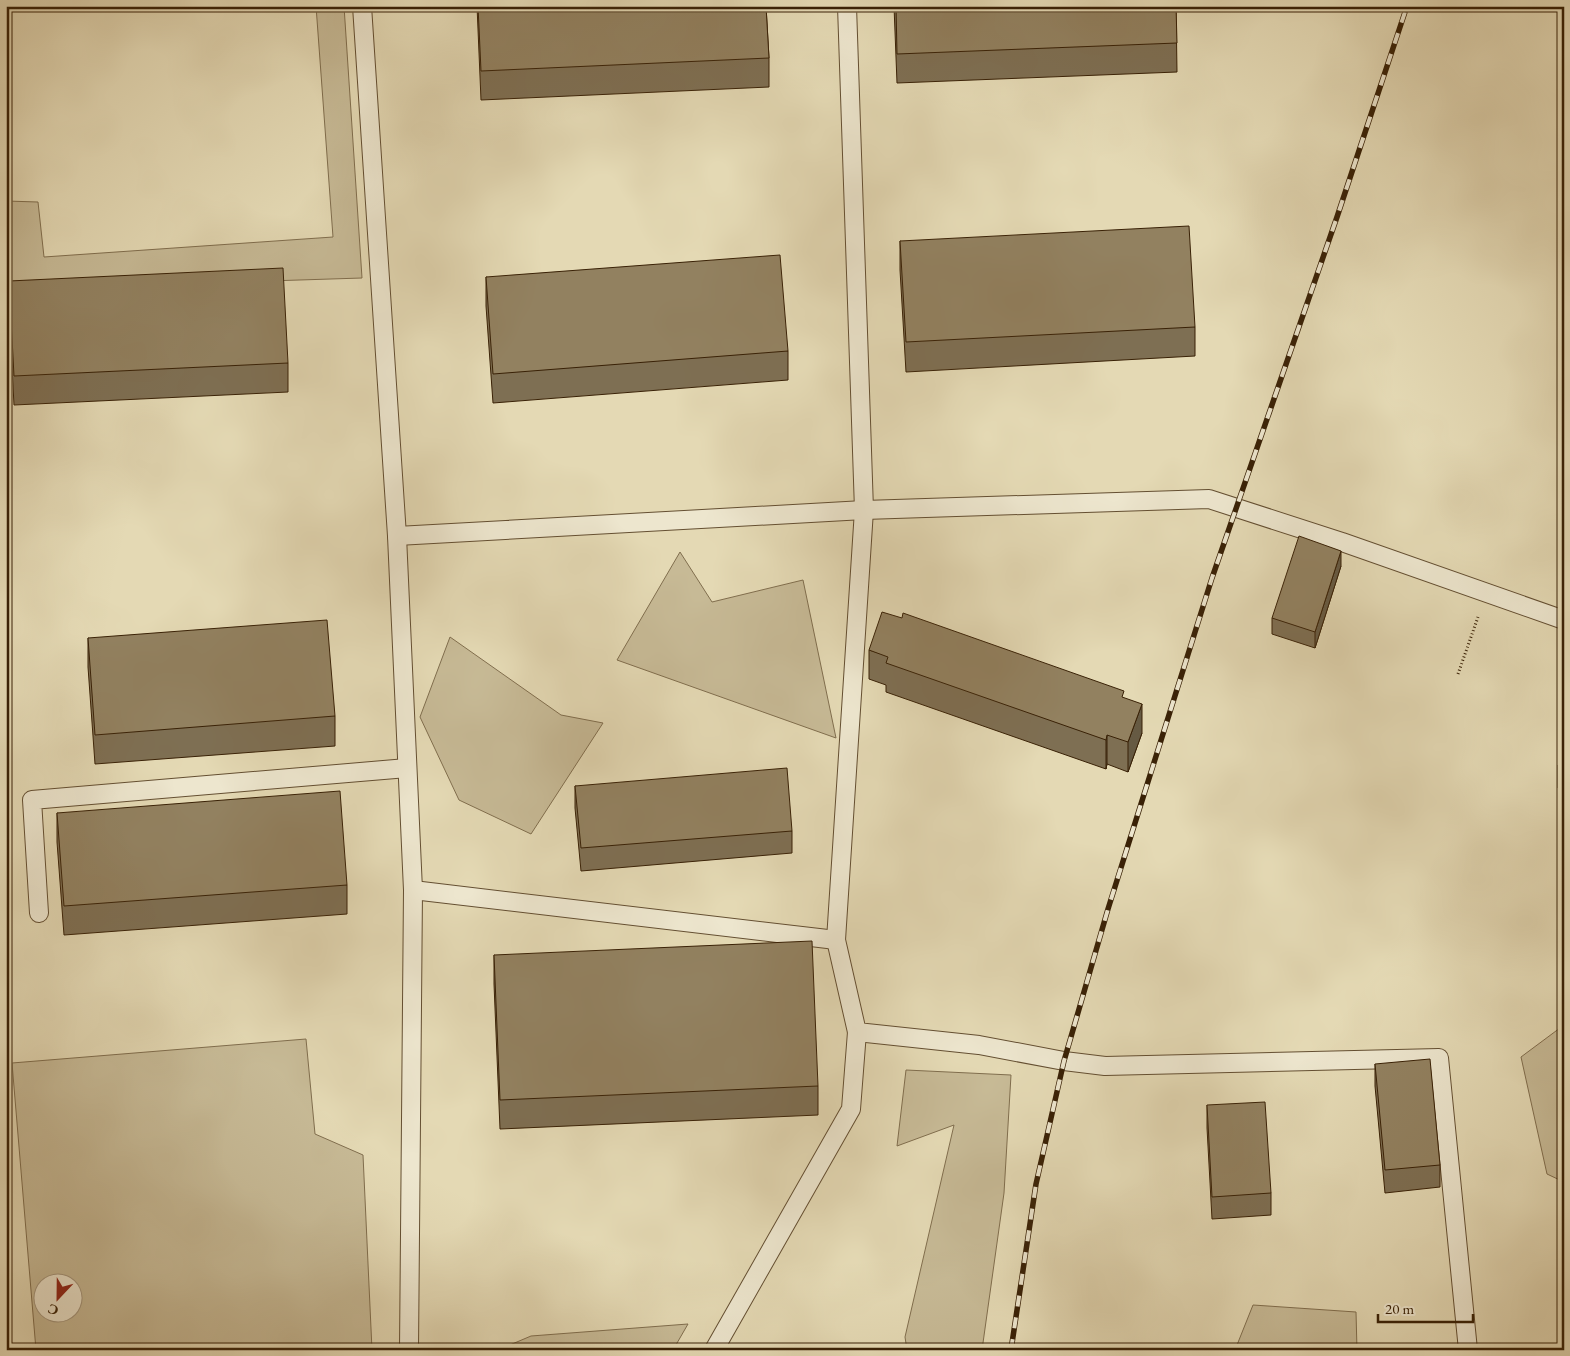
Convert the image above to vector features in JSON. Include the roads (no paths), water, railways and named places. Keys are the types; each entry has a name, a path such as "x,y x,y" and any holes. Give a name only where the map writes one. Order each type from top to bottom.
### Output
{"lane":[{"path":"362,6 397,536 413,890 409,1350"},
{"path":"714,1350 851,1109 857,1032 836,940 864,510 847,6"},
{"path":"397,536 864,510 1209,499 1342,542 1564,620"},
{"path":"39,913 32,800 408,768"},
{"path":"413,890 836,940"},
{"path":"857,1032 979,1045 1064,1061 1105,1066 1439,1058 1468,1350"}],"railway":[{"path":"1011,1350 1036,1184 1064,1061 1108,909 1212,578 1337,217 1407,6"}]}
